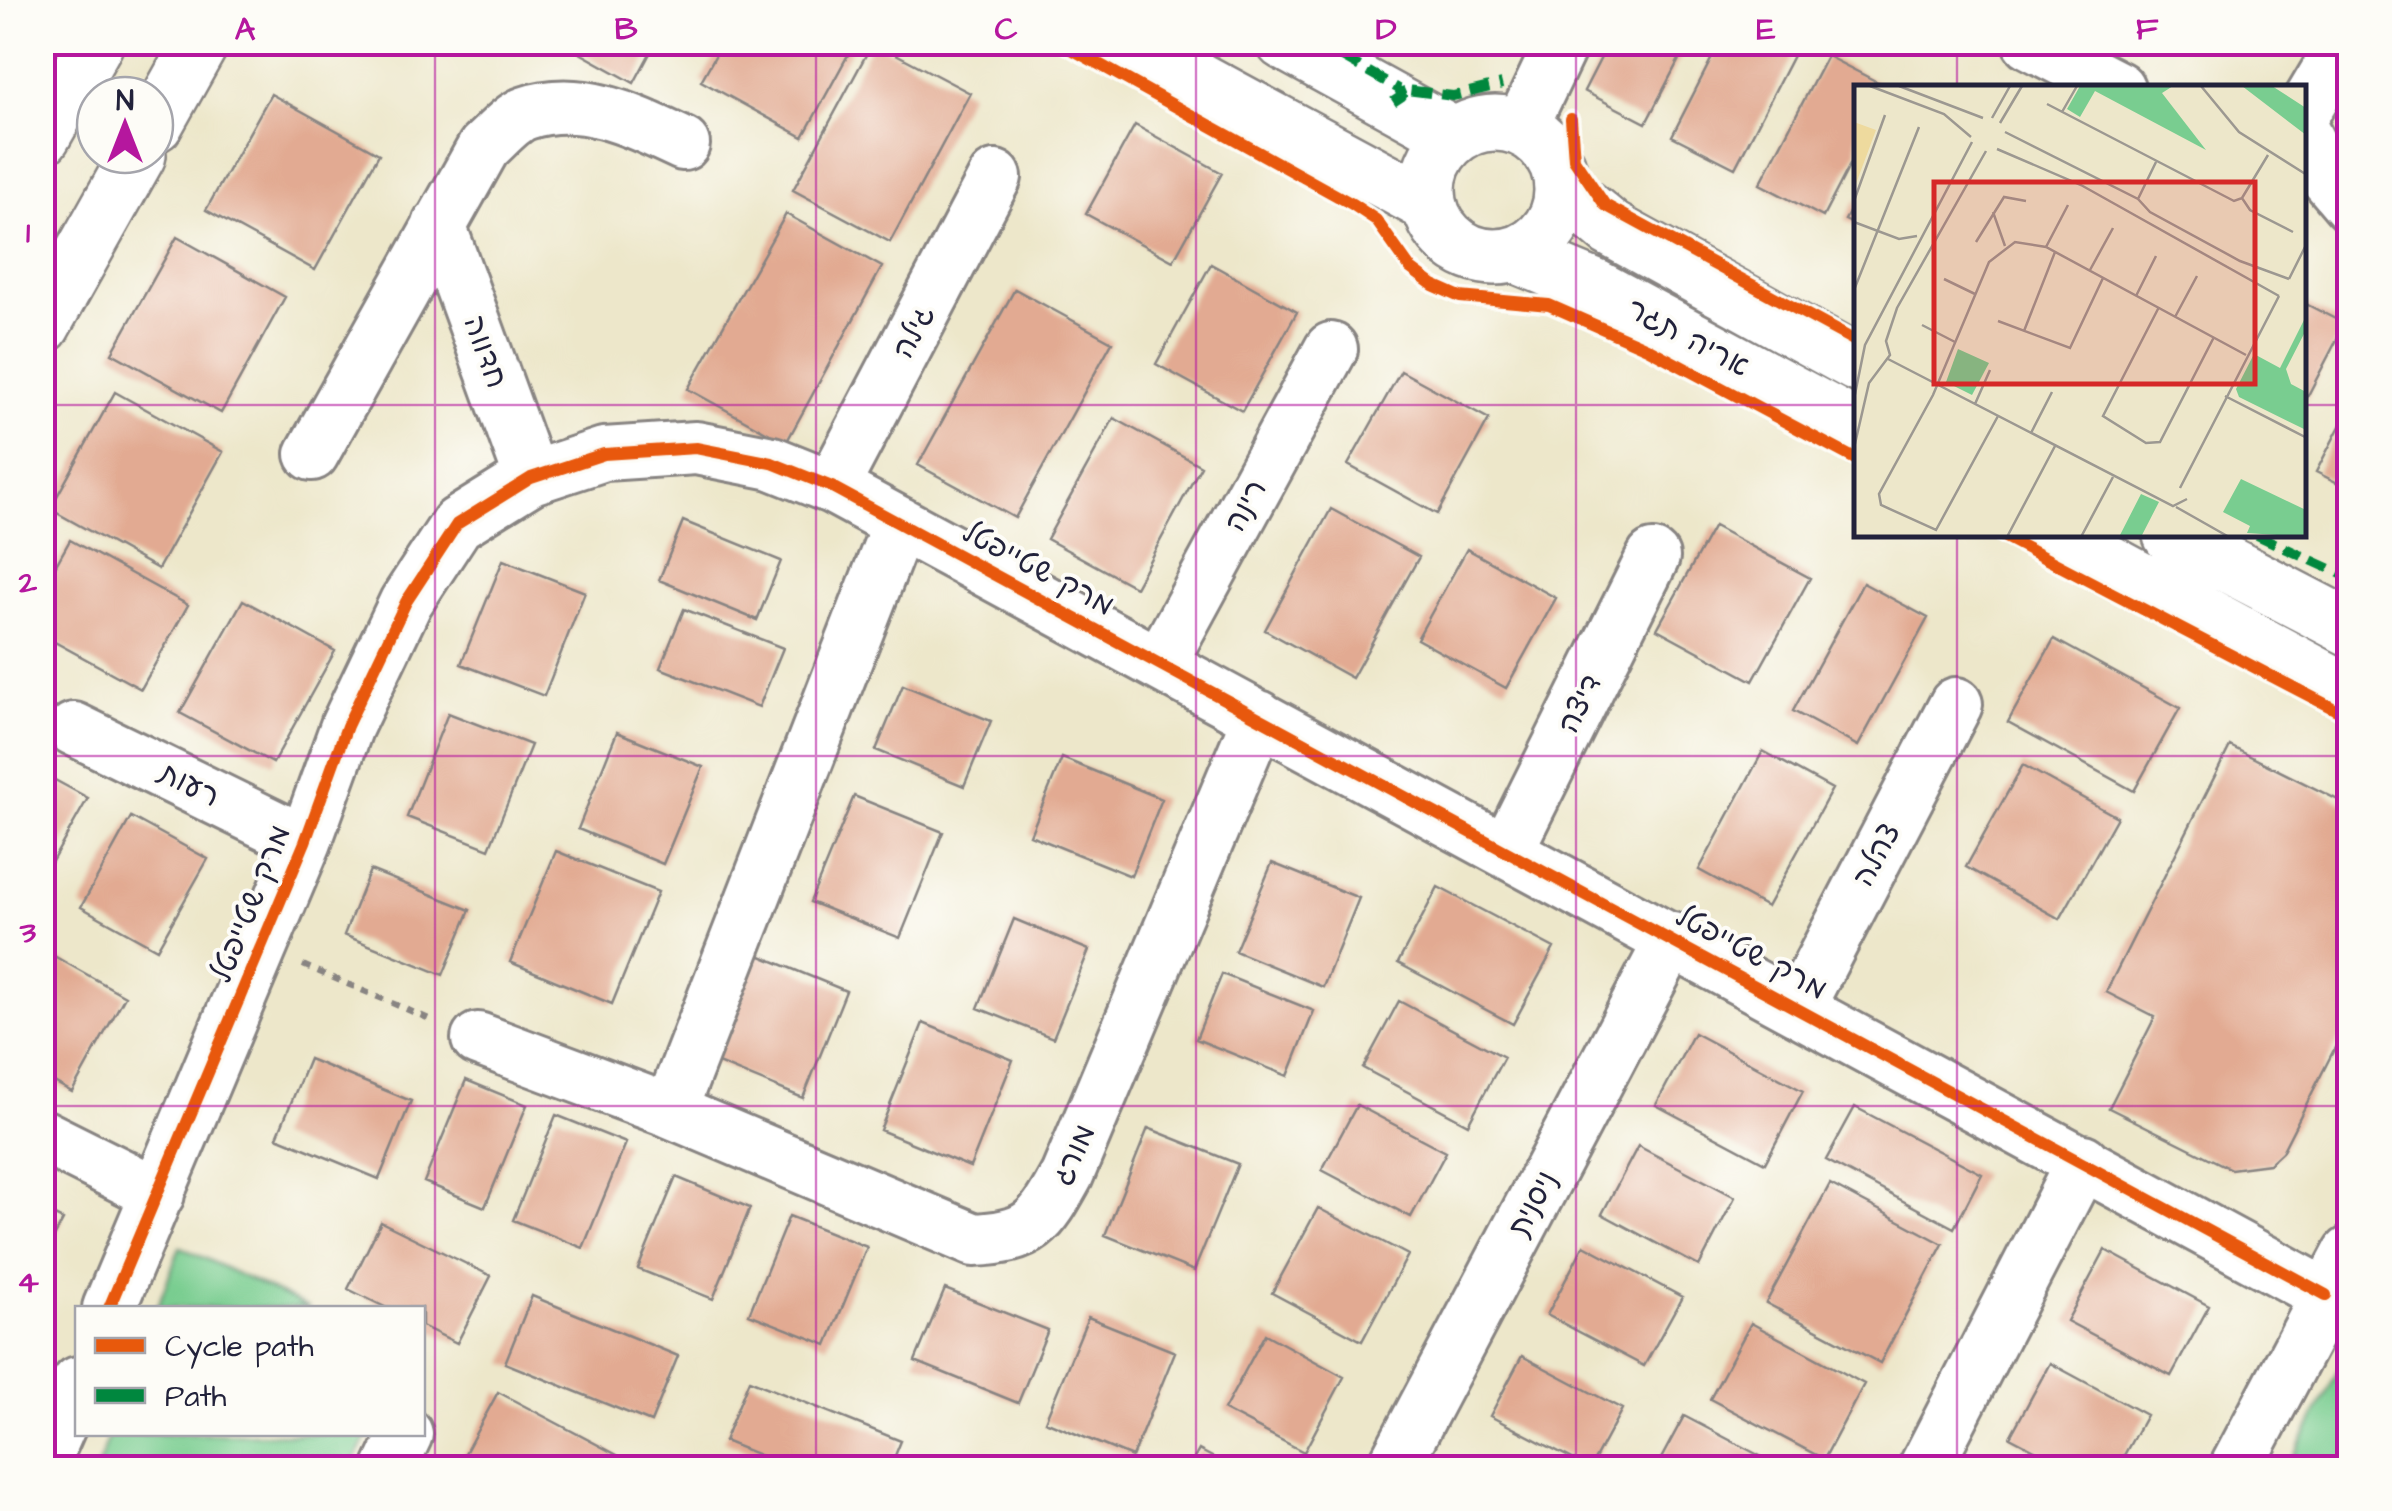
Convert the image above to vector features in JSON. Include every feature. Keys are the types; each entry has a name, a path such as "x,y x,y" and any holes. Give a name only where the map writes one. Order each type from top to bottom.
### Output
{"street":[{"path":"42,138 96,42"},
{"path":"175,88 201,42"},
{"path":"1128,42 1428,204"},
{"path":"1284,42 1455,136"},
{"path":"1521,128 1562,42"},
{"path":"2028,42 2112,85"},
{"path":"2307,107 2345,42"},
{"path":"312,454 484,147 523,113 562,107 617,113 682,144"},
{"path":"1498,123 1521,128 1551,152 1562,189 1550,229 1516,255 1494,258 1471,253 1451,242 1436,225 1428,204 1432,166 1455,136 1476,125 1498,123"},
{"path":"2307,140 2328,178 2350,205"},
{"path":"42,326 127,175"},
{"name":"גילה","path":"832,487 995,177"},
{"name":"אריה תגר","path":"1562,189 1610,229 1854,362"},
{"name":"חדווה","path":"439,225 531,478"},
{"name":"אריה תגר","path":"1516,255 1596,288 1854,426"},
{"name":"רינה","path":"1160,663 1331,349"},
{"name":"מרק שטייפטל","path":"110,1306 304,842 347,726 406,602 458,524 531,478 604,454 696,448 772,464 832,487 2083,1161 2338,1274"},
{"path":"670,1111 899,522"},
{"path":"2062,538 2350,693"},
{"path":"2177,538 2350,628"},
{"name":"דיצה","path":"1507,850 1653,557"},
{"name":"צהלה","path":"1798,1006 1956,704"},
{"name":"מורג","path":"478,1040 670,1111 974,1240 1014,1238 1046,1213 1067,1175 1260,717"},
{"name":"רעות","path":"74,729 304,842"},
{"name":"ניסנית","path":"1393,1468 1672,939"},
{"path":"42,1136 158,1194"},
{"path":"1925,1468 2083,1161"},
{"path":"2236,1468 2338,1274"},
{"path":"42,1465 75,1390"},
{"path":"390,1468 405,1436"}],"path":[{"path":"260,948 478,1040"}],"green space":[{"path":"181,1247 305,1306 158,1306"},
{"path":"2349,1349 2349,1468 2288,1468"},
{"path":"109,1436 368,1436 350,1468 97,1468"}],"building":[{"path":"574,42 656,42 634,83 571,48"},
{"path":"723,42 855,42 803,137 701,81"},
{"path":"873,42 970,93 890,242 793,190"},
{"path":"1609,42 1688,42 1646,123 1584,91"},
{"path":"1720,42 1800,42 1735,168 1672,136"},
{"path":"1827,56 1883,85 1854,85 1854,157 1823,217 1760,184"},
{"path":"271,94 379,154 315,270 206,210"},
{"path":"1135,125 1222,173 1173,261 1086,214"},
{"path":"1854,204 1854,224 1845,220"},
{"path":"786,214 882,267 786,443 688,389"},
{"path":"177,237 285,297 221,413 112,353"},
{"path":"1211,264 1297,312 1242,411 1156,364"},
{"path":"1015,289 1112,342 1015,518 918,465"},
{"path":"2307,305 2345,324 2307,397"},
{"path":"1401,371 1489,419 1437,514 1348,465"},
{"path":"115,392 223,452 158,569 50,509"},
{"path":"2350,407 2350,489 2316,472"},
{"path":"1114,418 1201,466 1135,587 1047,539"},
{"path":"1331,509 1419,557 1352,678 1265,630"},
{"path":"683,521 781,561 757,620 659,580"},
{"path":"1714,526 1810,578 1753,681 1657,629"},
{"path":"70,540 188,605 141,689 42,635 42,590"},
{"path":"1467,549 1556,598 1506,688 1417,639"},
{"path":"503,560 585,592 544,696 461,664"},
{"path":"1863,583 1928,618 1858,746 1793,711"},
{"path":"243,600 335,651 273,763 180,713"},
{"path":"684,609 783,648 759,707 660,668"},
{"path":"2054,639 2180,708 2134,791 2008,722"},
{"path":"903,685 991,721 964,786 876,750"},
{"path":"448,713 531,745 489,849 407,817"},
{"path":"617,732 703,767 663,864 578,829"},
{"path":"2230,746 2350,806 2350,1018 2282,1152 2269,1164 2231,1169 2109,1108 2155,1017 2106,992"},
{"path":"1763,751 1832,789 1767,907 1699,870"},
{"path":"1062,758 1162,799 1131,876 1030,835"},
{"path":"2023,765 2117,817 2060,919 1966,867"},
{"path":"42,773 88,798 42,879"},
{"path":"854,796 943,832 900,938 810,902"},
{"path":"131,817 208,859 157,949 81,907"},
{"path":"556,851 658,892 612,1004 510,962"},
{"path":"1272,863 1359,898 1323,987 1235,951"},
{"path":"370,870 470,910 443,975 344,935"},
{"path":"1438,887 1554,948 1513,1024 1398,963"},
{"path":"1014,919 1089,950 1053,1038 978,1008"},
{"path":"756,954 846,991 803,1098 713,1061"},
{"path":"54,956 125,996 72,1092 42,1075 42,977"},
{"path":"1222,974 1314,1011 1288,1076 1196,1039"},
{"path":"1399,1001 1504,1057 1468,1124 1363,1068"},
{"path":"923,1023 1013,1060 970,1167 880,1130"},
{"path":"1694,1033 1803,1091 1765,1163 1656,1105"},
{"path":"309,1059 411,1101 379,1179 277,1137"},
{"path":"466,1080 527,1105 485,1207 424,1182"},
{"path":"1357,1105 1446,1152 1411,1217 1322,1170"},
{"path":"1855,1107 1982,1174 1954,1228 1826,1160"},
{"path":"556,1115 626,1143 583,1248 513,1220"},
{"path":"1148,1128 1238,1164 1194,1271 1105,1235"},
{"path":"1638,1146 1735,1197 1699,1266 1602,1214"},
{"path":"676,1177 750,1208 713,1299 638,1269"},
{"path":"1830,1184 1943,1244 1880,1363 1766,1303"},
{"path":"1318,1208 1408,1255 1362,1341 1272,1293"},
{"path":"42,1210 63,1220 42,1260"},
{"path":"789,1216 867,1247 827,1345 749,1314"},
{"path":"381,1222 491,1276 457,1343 425,1327 425,1306 383,1306 348,1289"},
{"path":"1584,1245 1682,1297 1644,1366 1547,1315"},
{"path":"2105,1250 2209,1306 2171,1376 2067,1321"},
{"path":"945,1289 1048,1330 1018,1403 915,1361"},
{"path":"532,1296 678,1356 651,1422 505,1363"},
{"path":"1088,1317 1175,1352 1132,1457 1045,1421"},
{"path":"1751,1323 1864,1384 1824,1459 1710,1399"},
{"path":"1265,1334 1344,1377 1304,1452 1224,1410"},
{"path":"1522,1356 1622,1409 1590,1468 1490,1416"},
{"path":"2050,1363 2146,1415 2117,1468 2069,1468 2010,1437"},
{"path":"749,1380 901,1441 890,1468 792,1468 724,1441"},
{"path":"498,1392 617,1455 609,1468 484,1468 463,1457"},
{"path":"1684,1416 1783,1468 1656,1468"},
{"path":"1199,1450 1233,1468 1189,1468"},
{"path":"1967,1457 1989,1468 1961,1468"}],"marked path":[{"path":"1316,42 1399,89"},
{"path":"1393,102 1402,96 1399,89 1453,96 1502,84"},
{"path":"2263,538 2350,578"}],"cycle path":[{"path":"1059,42 1352,204 1376,220 1410,268 1433,285 1460,297 1549,305 1647,348 1854,458"},
{"path":"1571,119 1574,159 1605,205 1854,340"},
{"path":"110,1306 305,842 347,726 406,602 457,524 531,478 604,454 696,448 772,463 832,487 2326,1295"},
{"path":"2007,538 2350,717"}]}
